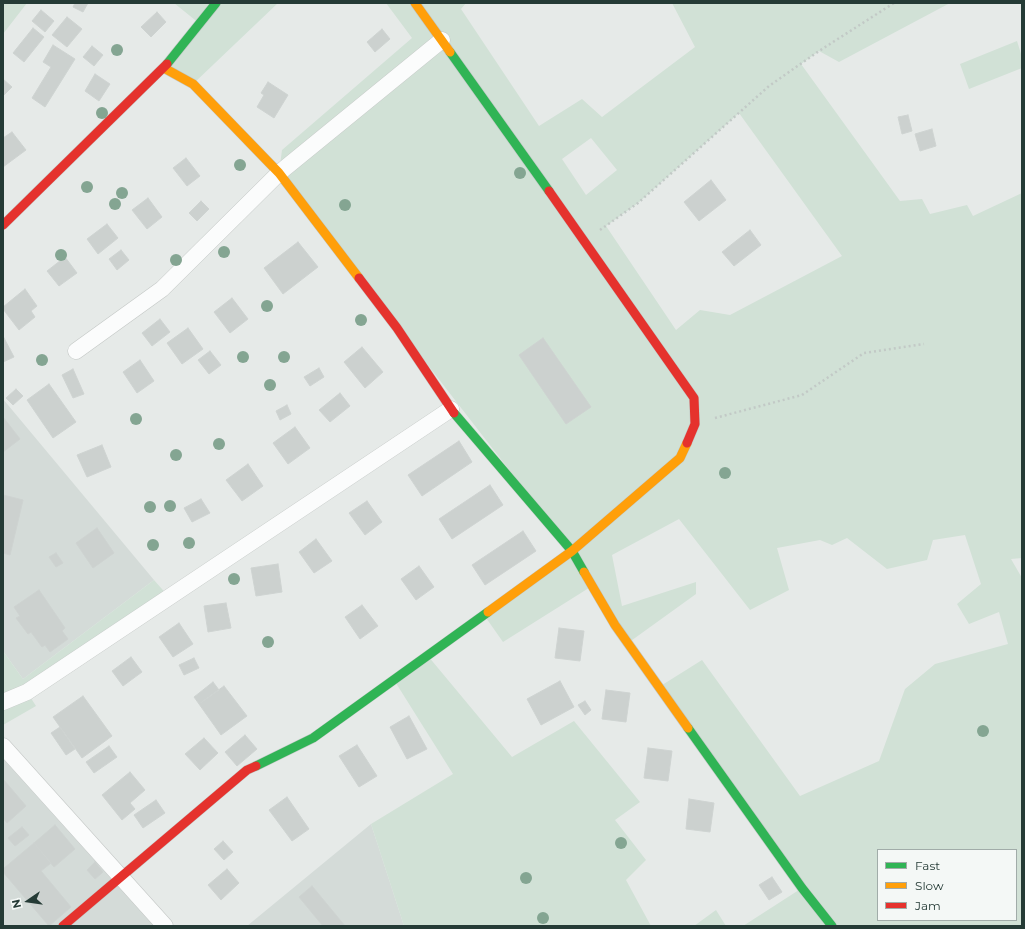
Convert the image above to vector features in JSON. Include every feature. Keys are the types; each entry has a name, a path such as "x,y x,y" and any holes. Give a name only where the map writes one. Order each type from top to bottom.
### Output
{"street":[{"path":"3,225 164,68 216,3"},
{"path":"63,926 247,770 313,738 572,551 680,458 695,424 694,398 416,3"},
{"path":"76,351 162,289 279,173 442,40"},
{"path":"164,68 193,84 279,173 397,328 451,409 572,551 615,625 802,888 832,926"},
{"path":"3,702 27,692 451,409"},
{"path":"3,746 120,878 165,926"}],"path":[{"path":"584,240 638,203 769,86 819,51 894,3"},
{"path":"695,424 802,395 864,353 924,344"}],"shaded area":[{"path":"3,399 154,580 23,679 3,651"},
{"path":"3,746 165,926 3,926"},
{"path":"371,824 404,926 247,926"}],"green space":[{"path":"3,3 27,3 3,34"},
{"path":"174,3 278,3 193,84 164,68 200,24"},
{"path":"386,3 466,3 461,9 539,126 582,99 602,117 695,47 672,3 950,3 839,62 819,51 801,64 900,201 922,199 930,214 967,205 973,216 1022,193 1022,558 1011,559 1022,578 1022,926 743,926 802,888 659,687 702,660 800,796 879,761 905,689 935,664 1008,644 999,612 969,624 957,604 981,584 965,535 933,540 927,560 887,569 847,538 832,545 820,540 777,548 789,590 750,610 679,519 612,555 622,606 696,582 696,594 628,643 592,586 503,642 484,615 572,551 279,173 282,150 412,38","holes":["739,113 842,256 730,315 700,310 676,330 606,226 638,203","591,138 617,170 586,195 562,159"]},
{"path":"1017,41 1022,57 1022,68 969,89 960,64"},
{"path":"154,580 169,597 27,692 36,706 3,725 3,651 23,679"},
{"path":"428,656 512,757 574,721 640,802 615,820 646,860 626,880 651,926 404,926 371,824 453,774 394,680"},
{"path":"716,910 726,926 694,926"}],"building":[{"path":"75,3 88,3 83,12 73,7"},
{"path":"41,10 54,21 45,32 32,21"},
{"path":"157,12 166,22 151,37 141,27"},
{"path":"67,17 82,29 67,47 52,35"},
{"path":"33,28 44,37 24,62 13,53"},
{"path":"382,29 390,39 375,52 367,42"},
{"path":"53,45 75,59 45,107 32,98 51,67 43,62"},
{"path":"92,46 103,55 94,66 83,57"},
{"path":"95,74 110,84 99,101 85,91"},
{"path":"3,79 12,87 3,96"},
{"path":"268,82 288,95 274,118 257,107 264,95 261,93"},
{"path":"908,115 912,131 902,134 898,117"},
{"path":"932,129 936,146 920,151 915,134"},
{"path":"12,132 26,150 3,167 3,138"},
{"path":"186,158 200,176 187,186 173,168"},
{"path":"711,180 726,200 699,221 684,202"},
{"path":"148,198 162,217 147,229 132,210"},
{"path":"201,201 209,209 197,221 189,213"},
{"path":"107,224 118,238 98,254 87,239"},
{"path":"750,230 761,245 734,266 722,252"},
{"path":"298,242 318,267 283,294 264,268"},
{"path":"121,250 129,260 117,270 109,259"},
{"path":"65,257 77,273 59,286 47,271"},
{"path":"25,289 37,306 31,311 35,317 19,330 3,307"},
{"path":"232,298 248,319 230,333 214,312"},
{"path":"160,319 170,332 152,346 142,333"},
{"path":"188,328 203,349 182,364 167,343"},
{"path":"3,336 14,357 3,362"},
{"path":"543,338 591,407 566,424 519,355"},
{"path":"362,347 383,372 365,388 344,362"},
{"path":"210,351 221,365 209,374 198,360"},
{"path":"140,360 154,381 137,393 123,372"},
{"path":"319,368 324,377 310,386 304,377"},
{"path":"73,369 84,394 73,398 62,375"},
{"path":"49,384 76,422 53,438 27,400"},
{"path":"16,389 23,396 13,405 6,398"},
{"path":"340,393 350,406 330,422 319,410"},
{"path":"287,405 291,414 280,420 276,411"},
{"path":"3,417 20,439 3,452"},
{"path":"295,427 310,448 288,464 273,443"},
{"path":"459,441 472,462 422,496 408,475"},
{"path":"102,445 111,467 87,477 77,455"},
{"path":"248,464 263,486 242,501 226,480"},
{"path":"490,485 503,505 452,539 439,519"},
{"path":"3,495 23,500 10,555 3,553"},
{"path":"201,499 210,513 192,522 184,508"},
{"path":"367,501 382,522 365,535 349,513"},
{"path":"97,528 114,553 93,568 76,543"},
{"path":"523,531 536,551 485,585 472,565"},
{"path":"316,539 332,561 314,573 299,552"},
{"path":"56,553 63,563 56,567 49,557"},
{"path":"278,564 282,592 256,596 251,568"},
{"path":"419,566 434,587 416,600 401,579"},
{"path":"39,590 65,628 62,631 68,639 50,652 45,645 42,647 31,632 28,634 16,618 20,616 14,607"},
{"path":"226,603 231,628 208,632 204,606"},
{"path":"362,605 378,626 360,639 345,617"},
{"path":"179,623 193,644 173,657 159,637"},
{"path":"559,628 584,631 580,661 555,658"},
{"path":"131,657 142,672 123,686 112,671"},
{"path":"194,658 199,668 184,675 179,665"},
{"path":"560,681 574,707 541,725 527,699"},
{"path":"213,682 219,690 199,704 194,697"},
{"path":"224,686 247,716 221,735 199,704"},
{"path":"606,690 630,693 626,722 602,719"},
{"path":"83,696 112,736 82,758 53,717"},
{"path":"585,701 591,710 585,715 578,705"},
{"path":"409,716 427,749 407,759 390,727"},
{"path":"60,727 75,749 66,755 51,733"},
{"path":"245,735 257,749 237,766 225,752"},
{"path":"204,738 218,753 200,770 185,754"},
{"path":"357,745 377,776 359,787 339,756"},
{"path":"109,746 117,757 94,773 86,762"},
{"path":"648,748 672,751 668,781 644,778"},
{"path":"130,772 145,790 130,803 135,809 122,820 102,795"},
{"path":"3,779 26,806 7,823 3,818"},
{"path":"287,797 309,829 292,841 269,810"},
{"path":"689,799 714,803 710,832 686,829"},
{"path":"156,800 165,813 143,828 134,815"},
{"path":"55,825 75,849 54,867 34,843"},
{"path":"22,827 29,835 15,846 8,838"},
{"path":"223,841 233,852 224,860 214,849"},
{"path":"34,843 51,863 41,871 71,907 49,926 3,872 3,869"},
{"path":"95,862 103,872 95,879 87,870"},
{"path":"227,869 239,883 221,900 208,885"},
{"path":"772,877 782,892 769,900 759,885"},
{"path":"312,886 345,926 323,926 299,897"}],"traffic: fast":[{"path":"167,64 216,3"},
{"path":"450,52 549,191"},
{"path":"454,413 572,551 584,572"},
{"path":"256,766 313,738 488,612"},
{"path":"688,728 802,888 832,926"}],"traffic: slow":[{"path":"415,3 450,52"},
{"path":"164,68 193,84 279,173 359,278"},
{"path":"488,612 572,551 680,458 687,443"},
{"path":"584,572 615,625 688,728"}],"traffic: jam":[{"path":"3,225 167,64"},
{"path":"549,191 694,398 695,424 687,443"},
{"path":"359,278 397,328 454,413"},
{"path":"63,926 247,770 256,766"}]}
